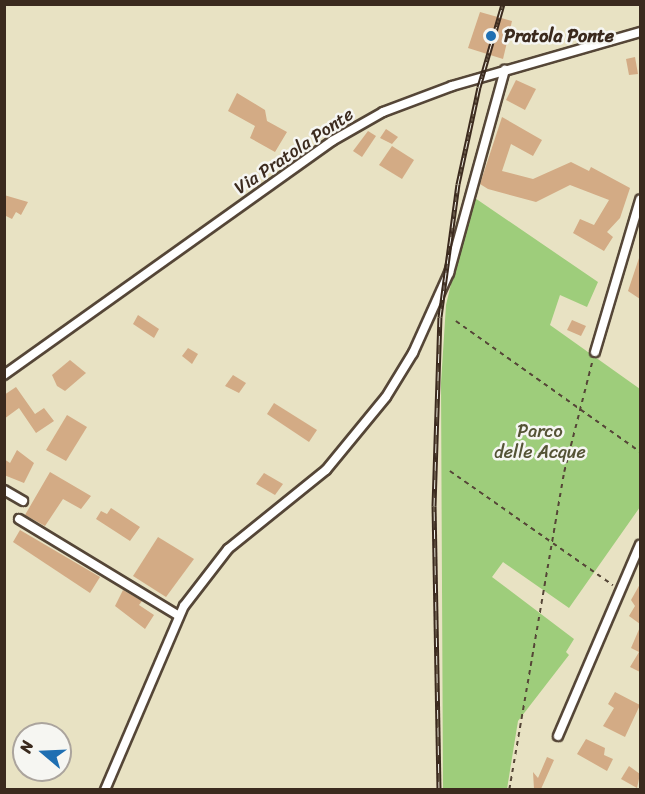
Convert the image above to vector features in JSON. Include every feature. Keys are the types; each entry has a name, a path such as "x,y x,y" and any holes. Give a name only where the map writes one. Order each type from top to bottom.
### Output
{"street":[{"name":"Via Pratola Ponte","path":"4,375 332,141 383,112 506,70 640,32"},
{"path":"105,789 179,616 228,549 327,470 386,397 413,354 449,273 506,70"},
{"path":"595,352 640,200"},
{"path":"4,490 23,501"},
{"path":"19,519 179,616"},
{"path":"558,736 619,588 640,545"}],"path":[{"path":"456,321 640,452"},
{"path":"509,789 551,544 579,410 595,352"},
{"path":"450,471 551,544 619,588"}],"green space":[{"name":"Parco delle Acque","path":"472,196 598,282 587,307 560,295 550,325 640,389 640,507 569,608 503,562 492,577 574,639 566,652 569,655 518,721 507,789 443,790 441,383 446,305"}],"building":[{"path":"480,12 512,21 503,59 468,48"},
{"path":"635,57 638,74 629,75 626,59"},
{"path":"516,80 536,89 525,110 506,100"},
{"path":"237,93 265,110 267,121 287,132 275,152 250,138 255,126 228,111"},
{"path":"502,117 542,140 533,156 511,144 502,171 533,179 571,162 589,171 591,167 630,188 620,218 607,232 613,237 604,251 573,233 580,219 594,225 609,200 570,185 536,202 488,189 480,184"},
{"path":"386,129 398,137 392,144 380,138"},
{"path":"368,131 376,136 362,157 353,151"},
{"path":"392,146 414,160 402,179 379,165"},
{"path":"4,195 28,202 21,215 16,212 12,219 4,215"},
{"path":"640,258 640,299 628,291"},
{"path":"138,315 159,329 154,338 133,324"},
{"path":"572,320 586,326 581,336 567,330"},
{"path":"188,348 198,354 192,364 182,356"},
{"path":"70,360 86,373 65,391 57,386 52,375"},
{"path":"233,375 246,383 239,393 225,386"},
{"path":"16,387 35,414 44,408 54,421 36,433 19,408 4,419 4,395"},
{"path":"274,403 317,430 309,442 267,414"},
{"path":"67,415 87,427 66,461 46,450"},
{"path":"17,450 34,463 24,483 4,475 4,459 10,463"},
{"path":"50,472 91,496 81,509 63,499 45,526 25,515"},
{"path":"264,473 283,484 275,495 256,484"},
{"path":"111,508 140,527 130,541 96,519 101,511 107,514"},
{"path":"20,530 100,577 90,593 13,542"},
{"path":"158,537 194,559 166,597 133,576"},
{"path":"640,584 640,624 629,616 635,606 631,600"},
{"path":"123,590 142,601 139,605 154,615 145,629 115,606"},
{"path":"640,627 640,672 630,667 639,652 631,648"},
{"path":"615,692 640,705 625,737 603,726 614,708 608,704"},
{"path":"586,739 605,748 604,755 613,759 607,771 577,754"},
{"path":"547,757 554,760 541,789 534,789 533,772 538,778"},
{"path":"629,766 640,774 637,788 621,779"}],"railway":[{"path":"439,790 434,506 440,317 458,184 479,87 503,4"}],"place":[{"name":"Pratola Ponte","path":"491,36"}]}
